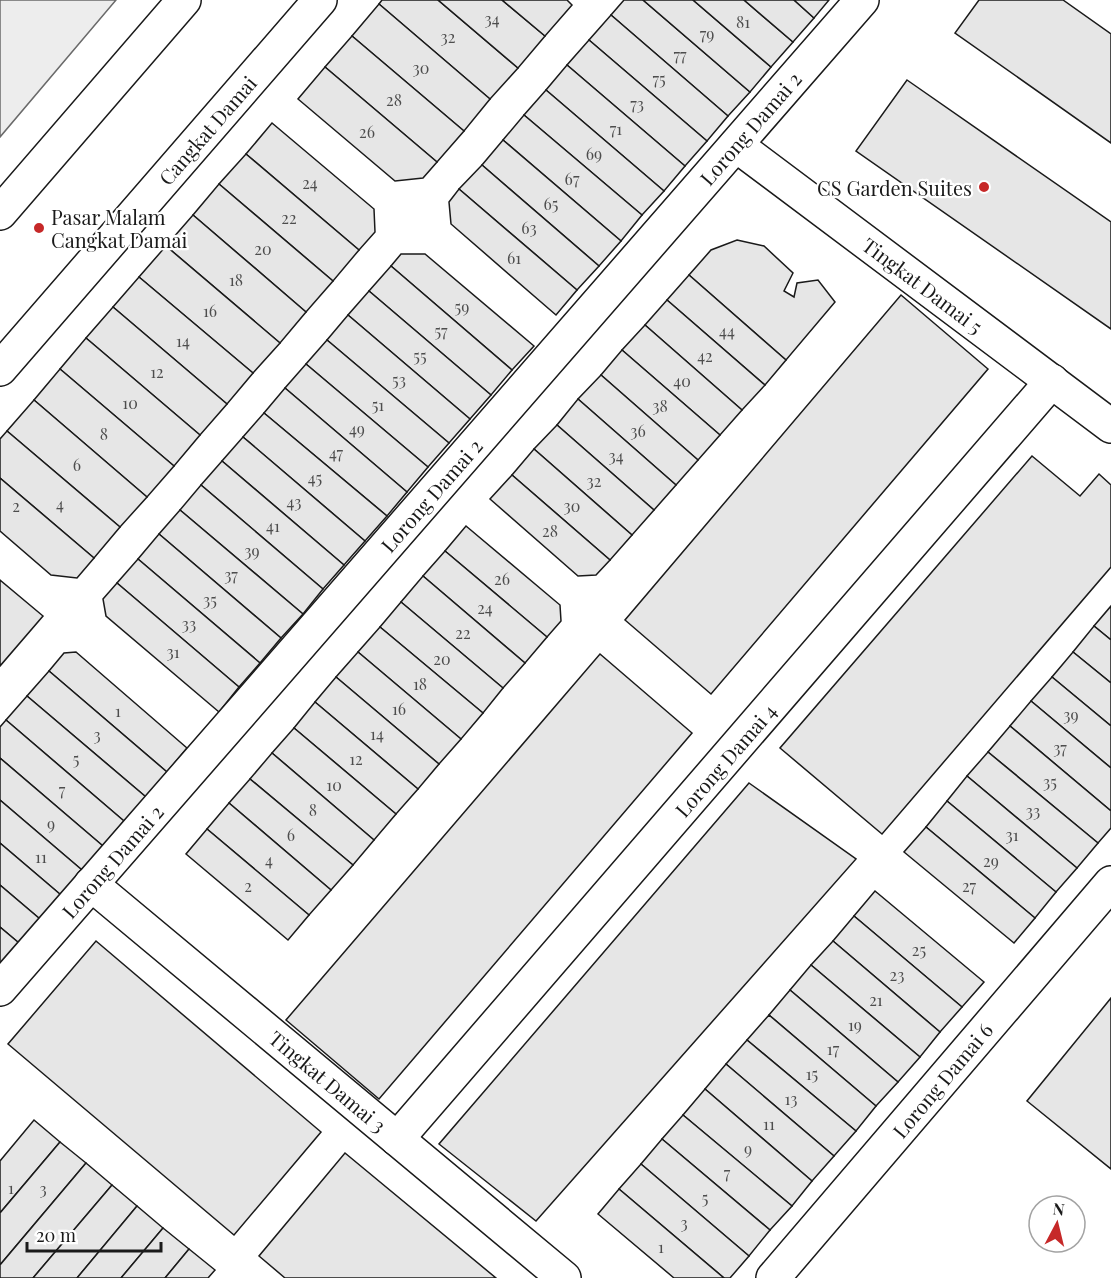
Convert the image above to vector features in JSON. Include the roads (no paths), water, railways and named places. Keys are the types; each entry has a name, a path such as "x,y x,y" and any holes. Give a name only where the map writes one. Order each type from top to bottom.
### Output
{"street":[{"path":"0,213 184,0"},
{"name":"Cangkat Damai","path":"0,369 320,0"},
{"name":"Lorong Damai 2","path":"0,989 861,0"},
{"name":"Tingkat Damai 5","path":"736,145 1111,426"},
{"name":"Lorong Damai 4","path":"397,1139 1052,381"},
{"name":"Lorong Damai 6","path":"773,1278 1111,883"},
{"name":"Tingkat Damai 3","path":"91,884 564,1278"}],"place":[{"name":"CS Garden Suites","path":"984,187"},
{"name":"Pasar Malam Cangkat Damai","path":"39,228"}]}
